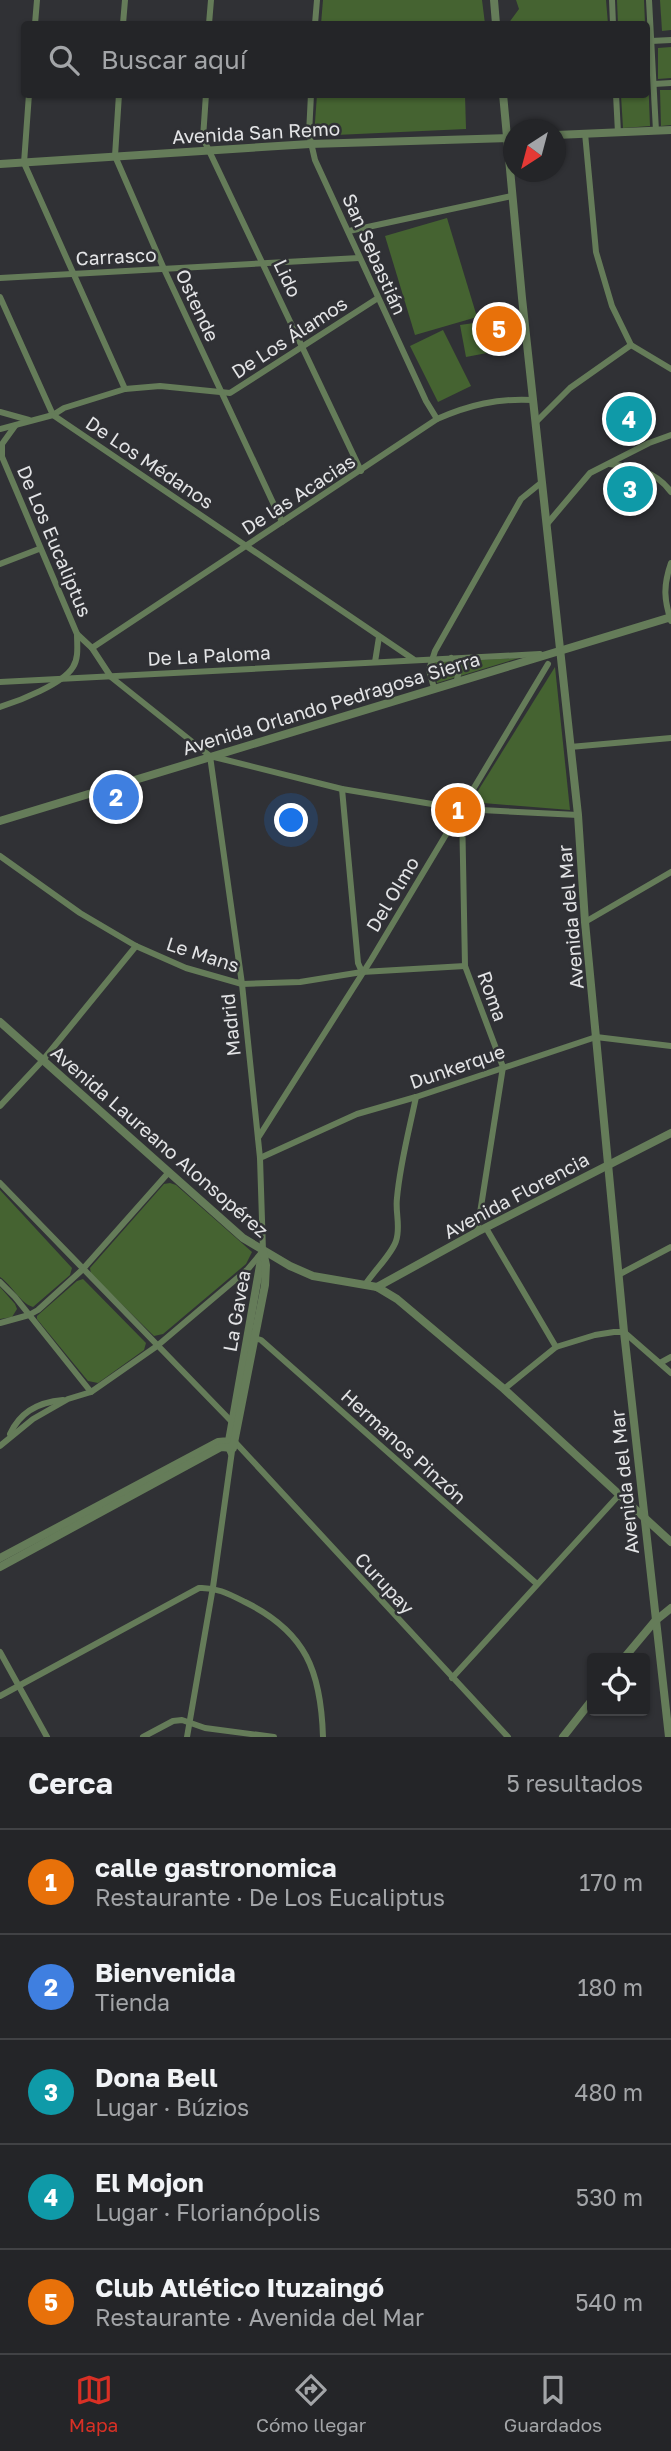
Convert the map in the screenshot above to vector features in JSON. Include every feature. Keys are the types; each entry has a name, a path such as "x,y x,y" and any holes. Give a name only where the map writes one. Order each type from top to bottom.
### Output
{"street":[{"path":"35,21 37,0"},
{"path":"123,21 125,0"},
{"path":"209,21 211,0"},
{"path":"315,21 317,0"},
{"path":"494,0 496,21"},
{"path":"612,0 613,21"},
{"path":"649,0 656,131"},
{"path":"652,41 671,40"},
{"path":"654,84 671,83"},
{"path":"29,98 24,163 125,389"},
{"name":"Ostende","path":"119,98 115,156 164,269 282,522"},
{"name":"Lido","path":"206,98 203,138 361,471"},
{"name":"San Sebastián","path":"311,98 309,134 315,160 426,401 437,419"},
{"name":"Avenida del Mar","path":"504,98 508,119"},
{"path":"616,98 618,133"},
{"path":"566,134 671,130"},
{"path":"585,133 596,253 612,306 631,345 671,369"},
{"name":"Avenida San Remo","path":"0,164 310,144 503,138"},
{"name":"Avenida del Mar","path":"512,182 578,815 584,922 624,1332 655,1621 666,1671 669,1734"},
{"path":"349,231 512,196"},
{"name":"Carrasco","path":"0,278 359,258"},
{"path":"0,297 53,415 0,429"},
{"name":"De Los Álamos","path":"53,415 64,408 125,389 160,386 230,393 378,298"},
{"path":"536,422 570,388 631,345"},
{"name":"De las Acacias","path":"92,648 437,419 485,402 509,398 533,400"},
{"path":"0,412 30,421"},
{"name":"De Los Médanos","path":"53,415 379,637 417,659"},
{"path":"1,454 2,444 16,425"},
{"path":"547,524 590,473 671,435"},
{"name":"De Los Eucaliptus","path":"1,454 77,634 92,648 111,677 210,756 342,789 462,809 578,815"},
{"path":"606,464 646,471 662,480 671,492"},
{"path":"434,688 429,670 431,659 521,499 542,482"},
{"path":"0,564 39,549"},
{"path":"671,563 664,602 671,618"},
{"name":"Avenida Orlando Pedragosa Sierra","path":"0,821 457,680 671,618"},
{"path":"0,707 62,679 73,667 77,655 77,634"},
{"path":"375,662 379,637"},
{"name":"De La Paloma","path":"0,682 545,654"},
{"path":"450,658 459,670 457,680"},
{"path":"417,659 429,670"},
{"name":"Del Olmo","path":"258,1138 371,960 548,664"},
{"path":"570,747 671,738"},
{"name":"Madrid","path":"210,756 242,984 260,1158 263,1251"},
{"path":"342,789 358,963 362,972"},
{"name":"Roma","path":"462,809 465,966 503,1067 482,1230"},
{"name":"Le Mans","path":"0,856 80,913 136,946 186,968 242,984 300,982 362,972 465,966"},
{"path":"584,922 671,872"},
{"path":"0,1106 43,1060 136,946"},
{"name":"Avenida Laureano Alonsopérez","path":"0,1022 224,1222 263,1251 313,1276 377,1287 397,1299 504,1389 671,1542"},
{"name":"Dunkerque","path":"260,1158 356,1114 416,1097 596,1037 671,1046"},
{"path":"365,1284 391,1252 396,1241 400,1172 416,1097"},
{"name":"Avenida Florencia","path":"377,1287 671,1133"},
{"path":"0,1323 29,1315 82,1270 169,1172"},
{"path":"0,1183 82,1270 235,1423"},
{"path":"482,1230 556,1347"},
{"path":"620,1274 671,1247"},
{"path":"0,1446 33,1419 68,1399 91,1392 157,1346 248,1269 263,1251"},
{"name":"La Gavea","path":"187,1737 235,1423 252,1337 263,1251"},
{"path":"0,1282 91,1392"},
{"path":"504,1389 556,1347 595,1335 624,1332 671,1373"},
{"name":"Hermanos Pinzón","path":"252,1337 261,1340 537,1584"},
{"path":"660,1363 671,1357"},
{"path":"0,1558 218,1442 233,1447"},
{"path":"0,1567 221,1447 233,1447"},
{"name":"Curupay","path":"233,1447 508,1737"},
{"path":"452,1678 619,1495"},
{"path":"0,1696 199,1588 212,1587 267,1613 300,1643 314,1672 322,1709 323,1737"},
{"path":"628,1653 655,1621 671,1608"},
{"path":"0,1652 47,1737"},
{"path":"564,1737 587,1707"},
{"path":"143,1737 173,1721 182,1720 205,1728 274,1737"}],"green space":[{"path":"323,0 482,0 485,21 321,21"},
{"path":"516,0 606,0 608,21 510,21 519,9"},
{"path":"617,0 644,0 645,21 618,21"},
{"path":"660,0 671,0 671,30 662,31"},
{"path":"671,47 671,78 658,79 658,48"},
{"path":"660,90 671,90 671,125 661,126"},
{"path":"317,98 465,98 466,129 314,136"},
{"path":"621,98 649,98 650,126 623,128"},
{"path":"447,218 477,317 415,335 385,236"},
{"path":"481,322 487,353 466,357 460,325"},
{"path":"443,330 471,386 438,402 410,346"},
{"path":"519,658 437,683 432,662"},
{"path":"555,667 570,810 471,802"},
{"path":"164,1184 176,1185 252,1252 246,1264 163,1334 154,1336 91,1274 90,1268"},
{"path":"0,1190 72,1268 70,1275 33,1307 24,1302 0,1277"},
{"path":"83,1279 146,1343 144,1350 98,1383 88,1381 37,1319 37,1316 77,1281"},
{"path":"0,1287 17,1309 12,1317 0,1319"}],"place":[{"name":"Club Atlético Ituzaingó","path":"499,329"},
{"name":"El Mojon","path":"629,419"},
{"name":"Dona Bell","path":"630,489"},
{"name":"Bienvenida","path":"116,797"},
{"name":"calle gastronomica","path":"458,810"}]}
